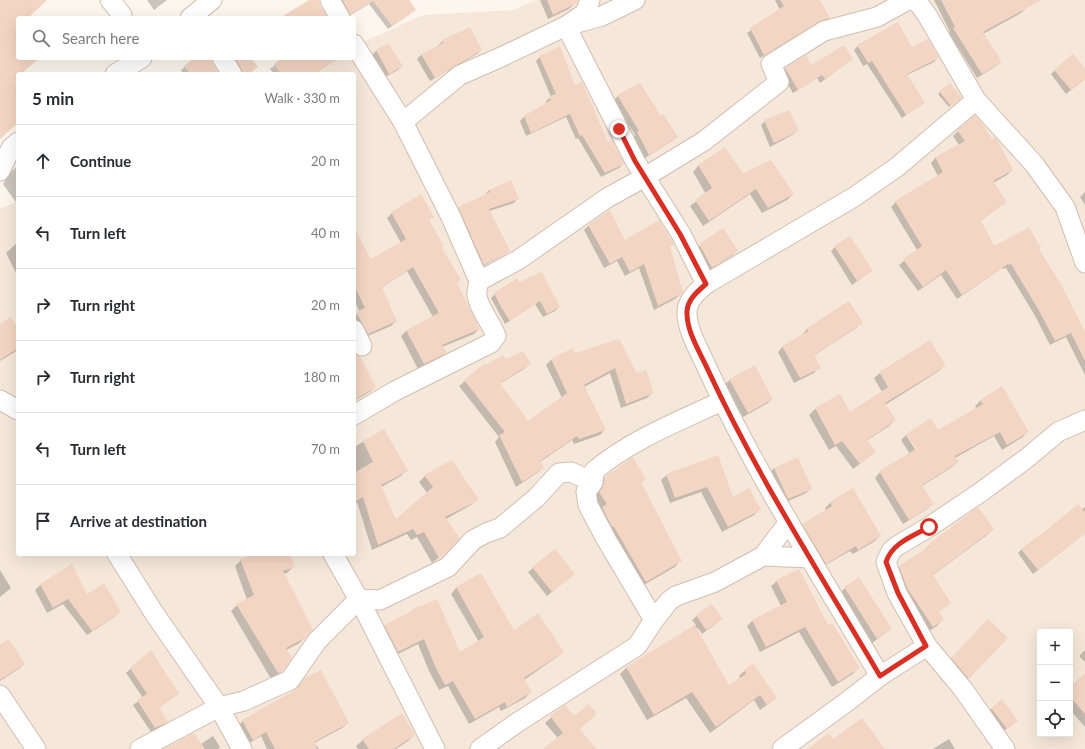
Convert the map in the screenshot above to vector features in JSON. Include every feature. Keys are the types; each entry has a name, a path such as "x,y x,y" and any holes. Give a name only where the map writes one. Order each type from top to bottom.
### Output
{"street":[{"path":"110,0 124,16"},
{"path":"194,16 212,0"},
{"path":"330,0 339,16"},
{"path":"566,26 584,13 590,0"},
{"path":"403,122 460,75 566,26 602,16 635,0"},
{"path":"479,281 518,260 607,198 704,141 779,82 771,64 824,30 877,17 908,0"},
{"path":"914,0 927,15 976,100 1034,164 1065,207 1085,263"},
{"path":"566,26 635,161 680,234 706,284"},
{"path":"356,47 403,122 451,217 479,281 476,295 484,314 493,325 496,336 491,343 395,391 356,414"},
{"path":"118,72 136,60"},
{"path":"223,60 231,72"},
{"path":"880,676 788,523 722,401 689,328 687,311 689,303 696,292 706,284 854,197 897,167 976,100"},
{"path":"0,171 11,148 16,144"},
{"path":"0,400 16,409"},
{"path":"654,620 606,539 588,505 586,492 593,482 594,471 604,463 665,427 722,401"},
{"path":"1005,749 963,689 926,646 898,593 886,562 891,551 897,546 929,527 981,492 1027,458 1058,432 1085,420"},
{"path":"140,749 219,707 244,701 290,680 317,641 359,599 380,600 448,567 473,540 500,528 530,503 559,473 571,472 593,482"},
{"path":"480,749 518,722 637,646 654,620 669,601 676,596 715,582 763,556 788,523"},
{"path":"118,556 154,613 219,707 242,749"},
{"path":"334,556 359,599 435,749"},
{"path":"763,556 810,558"},
{"path":"782,749 880,676 926,646"},
{"path":"0,696 36,749"}],"shaded area":[{"path":"536,0 1085,0 1085,749 0,749 0,209 16,202 16,556 356,556 356,72 298,72 325,60 356,60 356,45 423,15 513,10"}],"building":[{"path":"0,0 47,0 30,16 16,16 16,60 38,60 22,72 16,72 16,125 0,139"},
{"path":"309,0 319,0 326,16 283,16"},
{"path":"343,0 409,0 416,10 392,26 373,1 350,15"},
{"path":"547,0 578,0 577,3 553,15"},
{"path":"780,0 820,0 830,18 818,22 764,55 750,28 784,6"},
{"path":"941,0 1042,0 983,32 1002,62 982,74 953,28 955,27"},
{"path":"898,22 912,47 928,39 939,58 907,74 925,103 906,115 872,61 868,63 857,45"},
{"path":"470,27 482,50 435,78 421,54 443,43 442,40"},
{"path":"388,43 403,66 389,74 376,50"},
{"path":"844,45 853,59 825,79 822,75 798,90 785,68 806,55 811,65"},
{"path":"560,46 575,85 582,82 608,142 612,140 624,164 605,173 582,135 580,136 570,114 531,133 524,116 551,100 549,96 556,94 539,56"},
{"path":"1073,54 1085,68 1085,79 1071,90 1054,70"},
{"path":"192,60 212,60 218,72 188,72 184,66"},
{"path":"236,60 253,60 258,67 251,72 242,72"},
{"path":"279,60 337,60 316,72 280,72 274,64"},
{"path":"640,83 661,116 663,114 678,137 649,155 637,132 639,131 617,95"},
{"path":"950,83 962,98 951,106 939,91"},
{"path":"789,110 799,131 774,143 764,120"},
{"path":"975,115 992,139 995,137 998,141 1013,170 993,181 1007,202 981,220 994,246 1029,227 1041,248 1039,249 1062,286 1085,332 1085,361 1071,333 1055,341 1011,264 1008,264 962,295 946,270 923,287 903,259 922,246 895,201 943,172 935,157 965,141 957,130"},
{"path":"725,147 743,173 771,160 794,194 768,208 756,189 709,221 695,200 712,188 698,165"},
{"path":"511,180 519,199 489,209 510,251 484,265 458,207"},
{"path":"421,194 434,217 429,220 444,246 442,248 461,280 457,283 480,329 442,345 447,353 424,364 406,330 439,313 413,267 382,287 397,321 368,334 356,312 365,308 356,289 356,231 371,259 406,239 391,212"},
{"path":"610,210 625,240 659,220 674,244 670,247 683,292 681,294 658,306 644,264 630,272 622,257 610,264 588,225"},
{"path":"723,228 738,251 712,268 699,244"},
{"path":"850,236 873,271 857,281 834,246"},
{"path":"542,272 560,307 547,314 540,301 510,321 494,293 517,278 519,282"},
{"path":"849,301 863,323 814,355 821,368 800,378 782,346 808,331 807,328"},
{"path":"11,317 16,326 16,349 0,360 0,324"},
{"path":"619,339 637,373 646,370 654,393 626,404 615,368 584,385 606,430 579,439 577,436 540,461 544,468 522,482 499,435 505,432 464,380 485,363 486,365 503,355 506,359 523,351 531,364 500,383 528,421 567,393 551,359 573,348 575,353"},
{"path":"930,340 946,366 885,403 896,420 867,440 876,452 860,464 842,441 835,445 815,408 840,394 850,412 888,387 879,372"},
{"path":"356,354 360,356 376,387 356,399"},
{"path":"755,365 773,399 748,413 729,379"},
{"path":"1002,386 1029,432 1007,445 1000,432 955,456 959,462 922,485 934,504 909,520 879,471 916,449 906,434 931,418 938,430 983,404 980,400"},
{"path":"384,429 408,471 381,485 396,519 433,487 424,475 452,460 479,500 445,517 460,538 439,558 424,532 417,535 413,529 378,545 363,497 356,501 356,472 373,462 363,441"},
{"path":"718,455 733,497 749,488 761,510 728,527 707,487 675,498 666,474"},
{"path":"633,457 646,479 641,482 682,561 646,582 614,527 612,527 602,507 607,504 599,492 603,486 605,477"},
{"path":"798,457 812,489 788,499 774,468"},
{"path":"853,488 881,536 858,550 856,546 826,564 802,524 832,506 830,502"},
{"path":"1078,504 1085,512 1085,533 1038,570 1021,549"},
{"path":"978,507 994,529 933,575 951,603 939,611 944,620 933,627 907,588 899,566 930,546 929,544"},
{"path":"555,549 575,574 552,592 532,567"},
{"path":"249,556 291,556 295,567 283,571 313,630 305,638 286,648 292,658 283,671 278,673 236,604 254,595 240,559"},
{"path":"72,564 87,594 104,583 121,612 92,631 68,599 53,608 40,584"},
{"path":"799,569 828,625 832,623 860,668 838,682 805,627 766,647 752,620 787,602 776,580"},
{"path":"481,573 514,630 538,613 564,652 524,678 532,692 507,707 505,702 475,719 453,681 445,685 435,666 424,639 398,652 384,625 412,611 411,610 437,599 460,652 484,637 456,587"},
{"path":"859,577 892,629 877,639 844,587"},
{"path":"712,604 723,619 706,630 696,615"},
{"path":"988,619 1008,638 969,679 951,658"},
{"path":"695,625 729,685 746,674 744,670 753,663 777,698 767,705 760,695 716,727 692,692 654,715 626,667"},
{"path":"9,639 25,664 0,680 0,645"},
{"path":"151,650 179,694 159,707 168,722 155,728 137,700 147,694 130,668"},
{"path":"321,670 349,723 314,742 317,749 275,749 266,732 253,740 242,720 290,693 299,687 304,678"},
{"path":"1085,673 1085,714 1073,700 1073,684"},
{"path":"1002,699 1018,721 1007,729 991,708"},
{"path":"589,704 597,714 580,729 596,749 543,749 563,733 550,716 565,705 574,716"},
{"path":"402,713 415,735 394,749 369,749 362,739"},
{"path":"862,718 885,749 808,749 828,733 833,739"},
{"path":"194,733 205,749 163,749"}],"route":[{"path":"619,129 635,161 680,234 706,284 696,292 689,303 687,311 689,328 722,401 788,523 880,676 926,646 898,593 886,562 887,556 897,546 929,527"}]}
